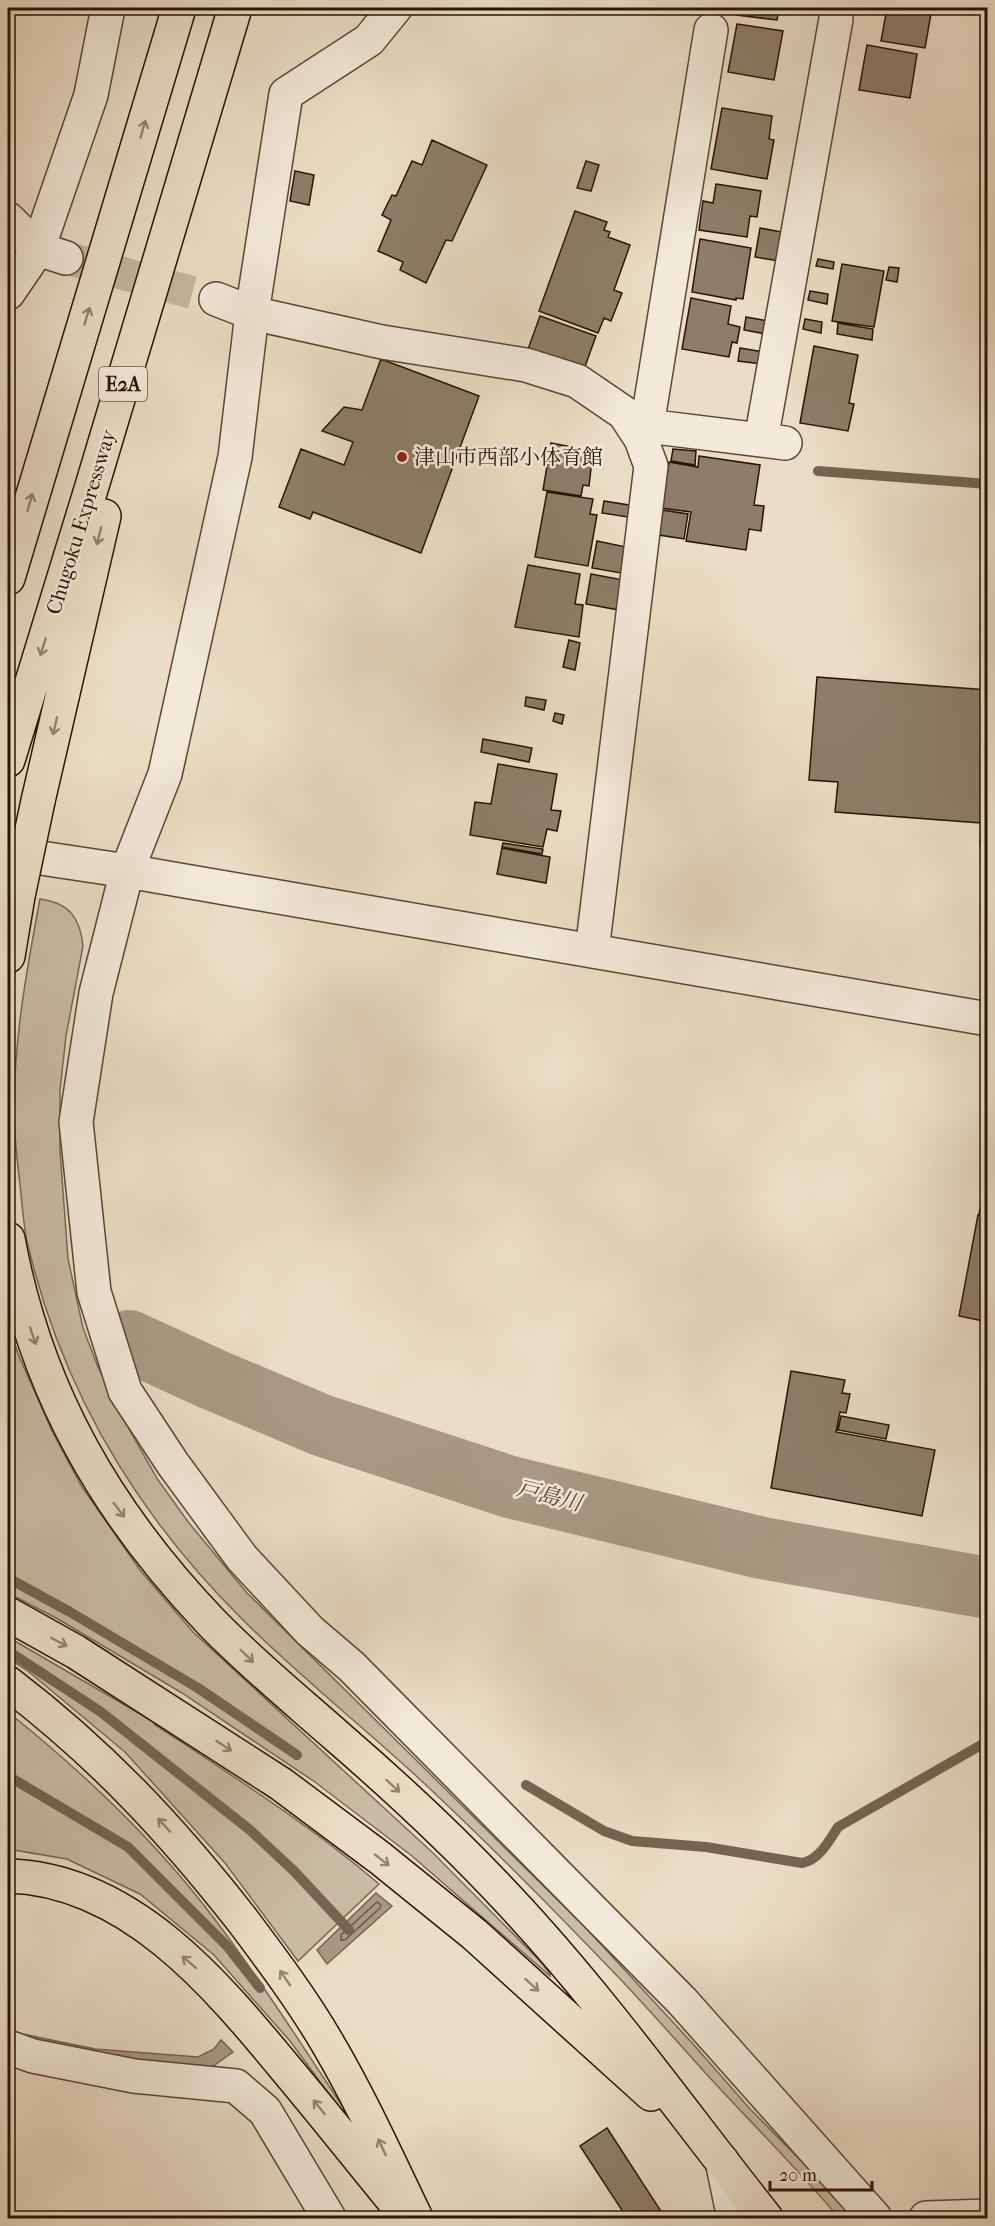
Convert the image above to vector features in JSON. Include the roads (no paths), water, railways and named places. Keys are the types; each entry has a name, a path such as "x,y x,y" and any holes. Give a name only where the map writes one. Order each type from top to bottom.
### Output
{"highway":[{"name":"E2A","path":"8,578 179,8"},
{"name":"Chugoku Expressway","path":"8,760 236,8"},
{"path":"8,956 38,801 96,549 217,72"},
{"path":"8,1239 29,1323 48,1378 77,1442 112,1502 161,1567 213,1624 427,1817 509,1899 617,2024 766,2218"},
{"path":"8,1614 76,1652 172,1711 282,1784 380,1858 474,1934 591,2037 722,2162"},
{"path":"8,1683 87,1748 132,1791 180,1843 285,1977 328,2043 359,2100 416,2218"},
{"path":"8,1876 21,1876 58,1884 92,1896 128,1914 200,1972 241,2014 408,2218"}],"street":[{"path":"8,293 52,253 91,95 108,8"},
{"path":"396,8 369,40 286,94 252,313 235,457 165,774 127,871 96,993 76,1122 94,1293 125,1391 172,1464 242,1558 310,1631 351,1666 682,2001 875,2218"},
{"path":"216,299 252,313 382,342 526,365 577,381 636,420 773,442 836,19"},
{"path":"592,951 651,466 636,420 711,30"},
{"path":"8,219 52,253"},
{"path":"8,853 127,871 987,1019"},
{"path":"8,2047 33,2056 134,2076 237,2086 265,2111 329,2218"},
{"path":"722,2162 734,2218"},
{"path":"926,2218 987,2216"}],"water":[{"path":"376,1893 392,1906 327,1964 317,1950"},
{"path":"8,2031 95,2049 198,2057 214,2049 221,2040 233,2052 212,2067 195,2069 8,2041"}],"waterway":[{"path":"818,471 988,484"},
{"name":"戸島川","path":"129,1341 321,1425 510,1487 762,1548 988,1588"},
{"path":"8,1578 198,1688 297,1755"},
{"path":"8,1651 101,1712 250,1830 294,1871 349,1930"},
{"path":"526,1785 604,1831 632,1841 706,1847 802,1863 814,1858 838,1827 988,1741"},
{"path":"8,1776 128,1847 227,1946 260,1988"}],"tunnel":[{"path":"66,258 216,299"}],"place":[{"name":"津山市西部小体育館","path":"402,457"}]}
